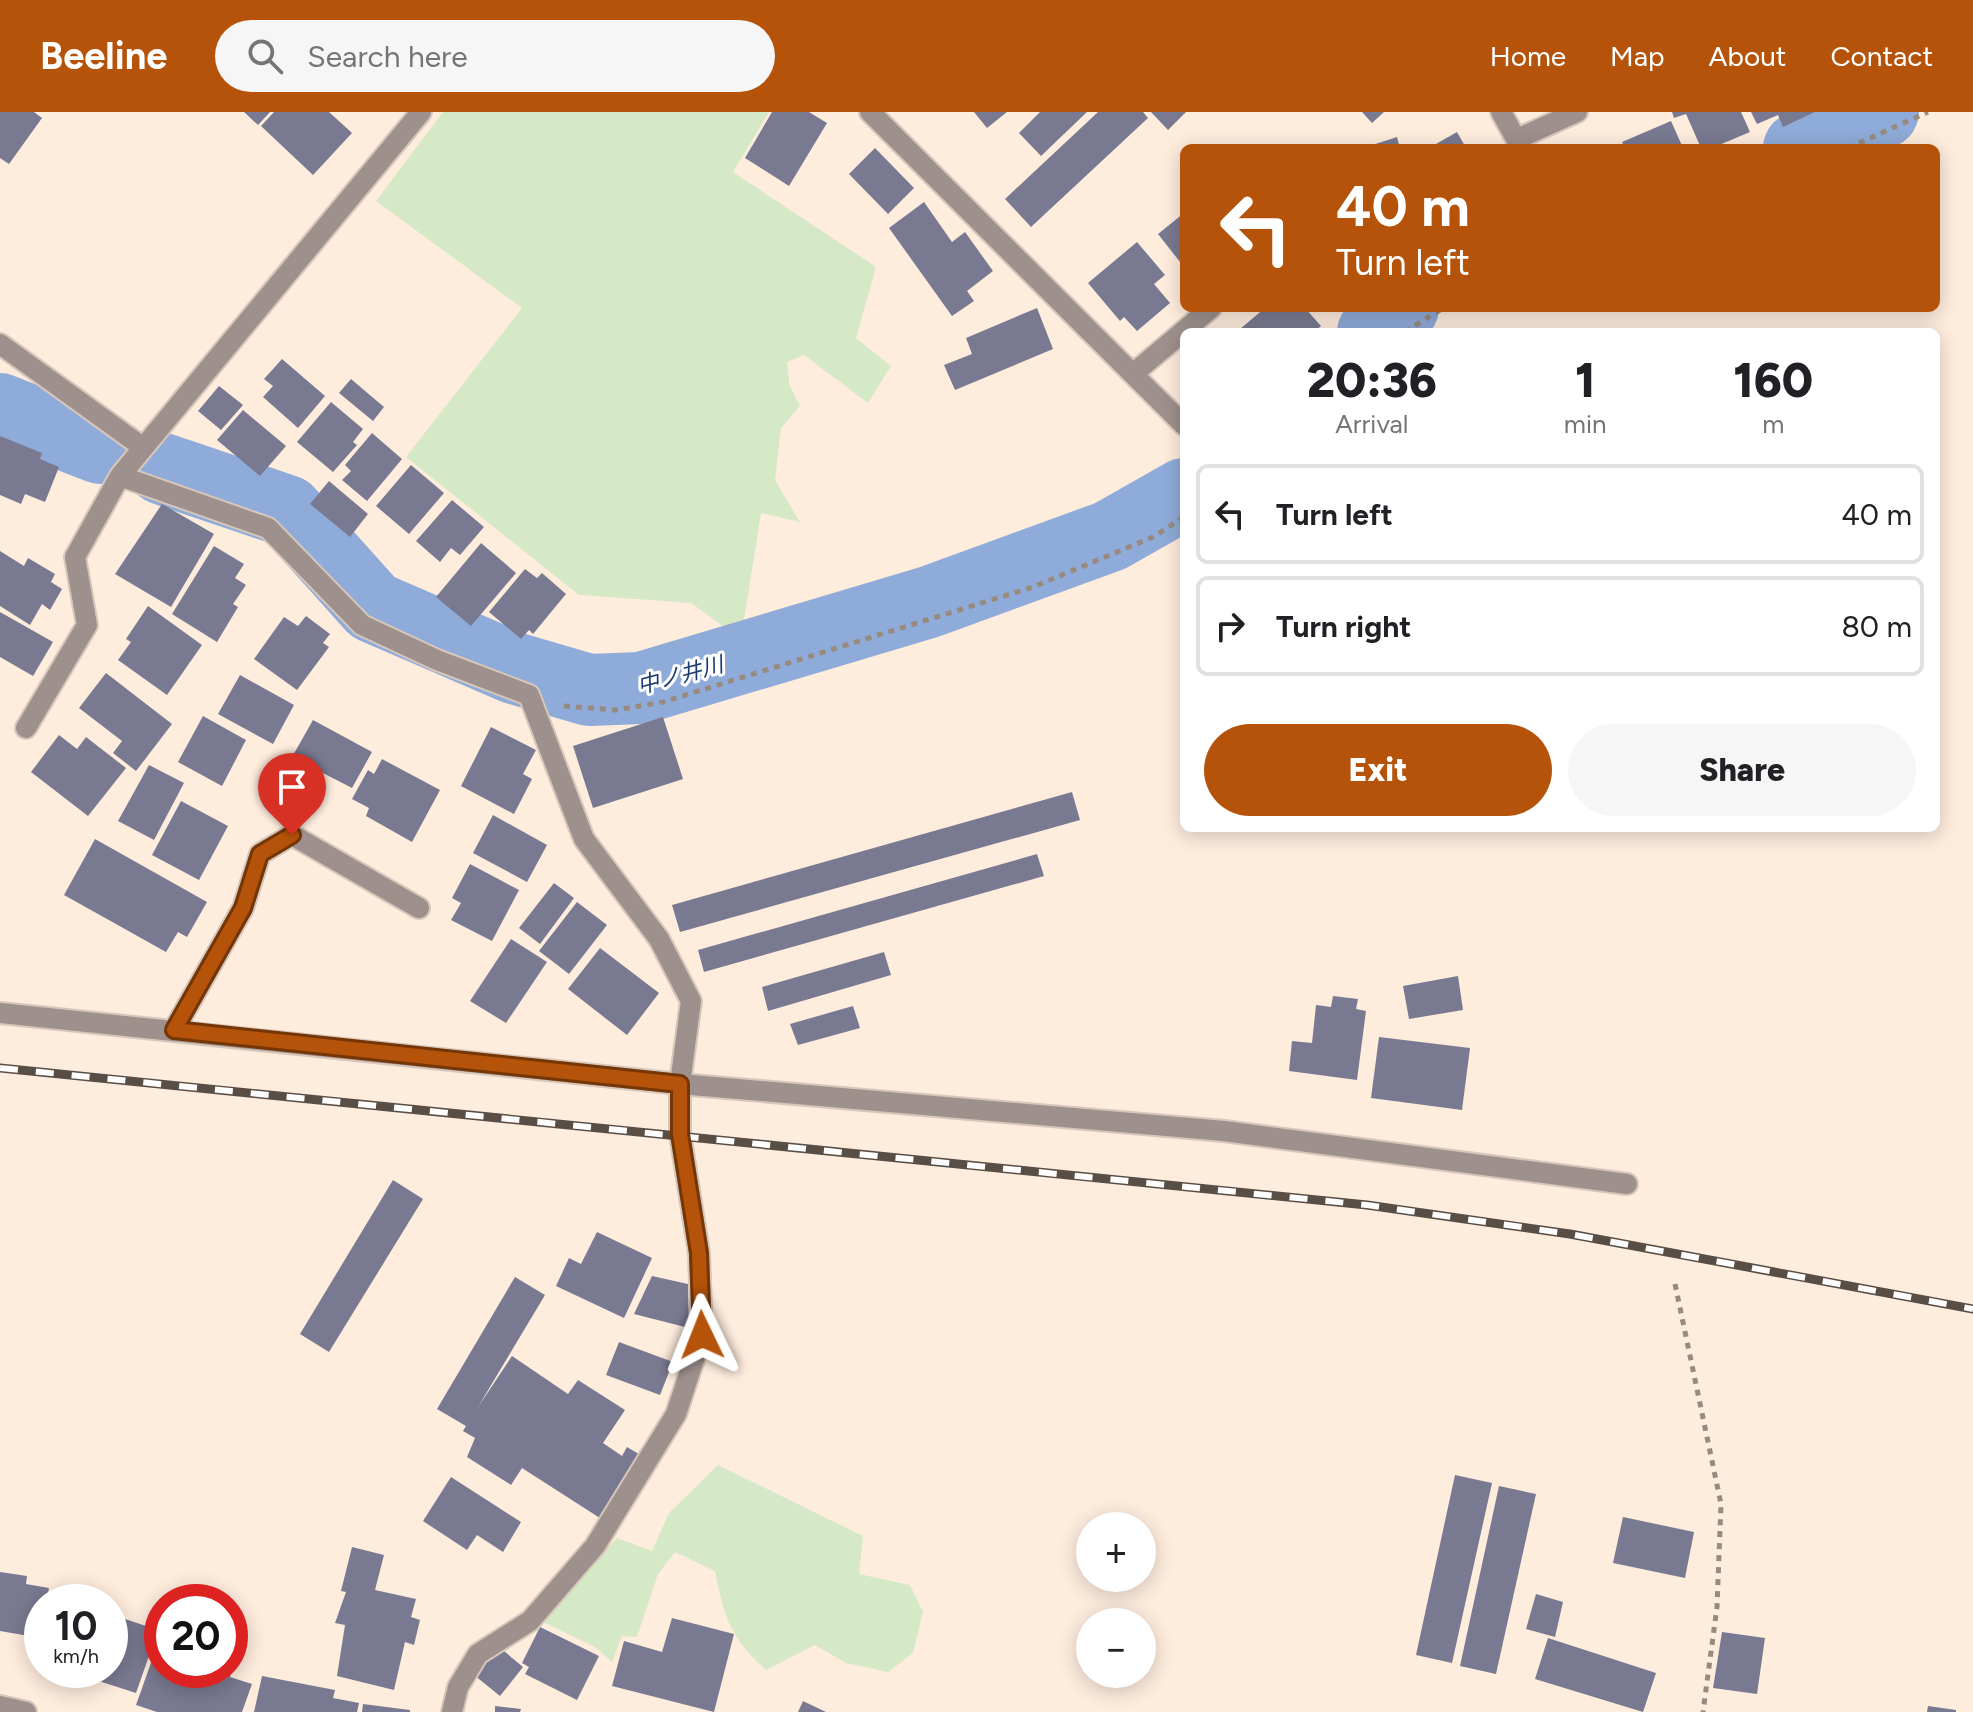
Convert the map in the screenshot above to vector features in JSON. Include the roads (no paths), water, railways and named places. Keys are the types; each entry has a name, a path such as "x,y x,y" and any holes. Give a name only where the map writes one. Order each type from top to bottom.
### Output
{"street":[{"path":"26,728 87,625 75,557 120,476 141,446 421,112"},
{"path":"870,112 1180,421"},
{"path":"1501,112 1519,144 1577,112"},
{"path":"1187,328 1206,312"},
{"path":"1134,373 1180,334"},
{"path":"0,344 141,446"},
{"path":"120,476 268,528 362,625 437,660 529,695 584,839 659,939 691,1001 680,1084 680,1134 699,1253 702,1335 676,1414 595,1546 530,1621 478,1654 458,1687 452,1712"},
{"path":"174,1030 243,908 260,854 292,835 419,908"},
{"path":"0,1013 680,1084 1224,1131 1627,1184"},
{"path":"0,1706 26,1712"}],"waterway":[{"name":"中ノ井川","path":"1808,144 1883,112"},
{"name":"中ノ井川","path":"1378,328 1398,312"},
{"name":"中ノ井川","path":"0,409 100,448"},
{"name":"中ノ井川","path":"163,469 287,511 373,607 514,668 589,690 641,688 929,602 1110,536 1180,496"}],"railway":[{"path":"0,1068 1367,1205 1570,1234 1973,1309"}]}
